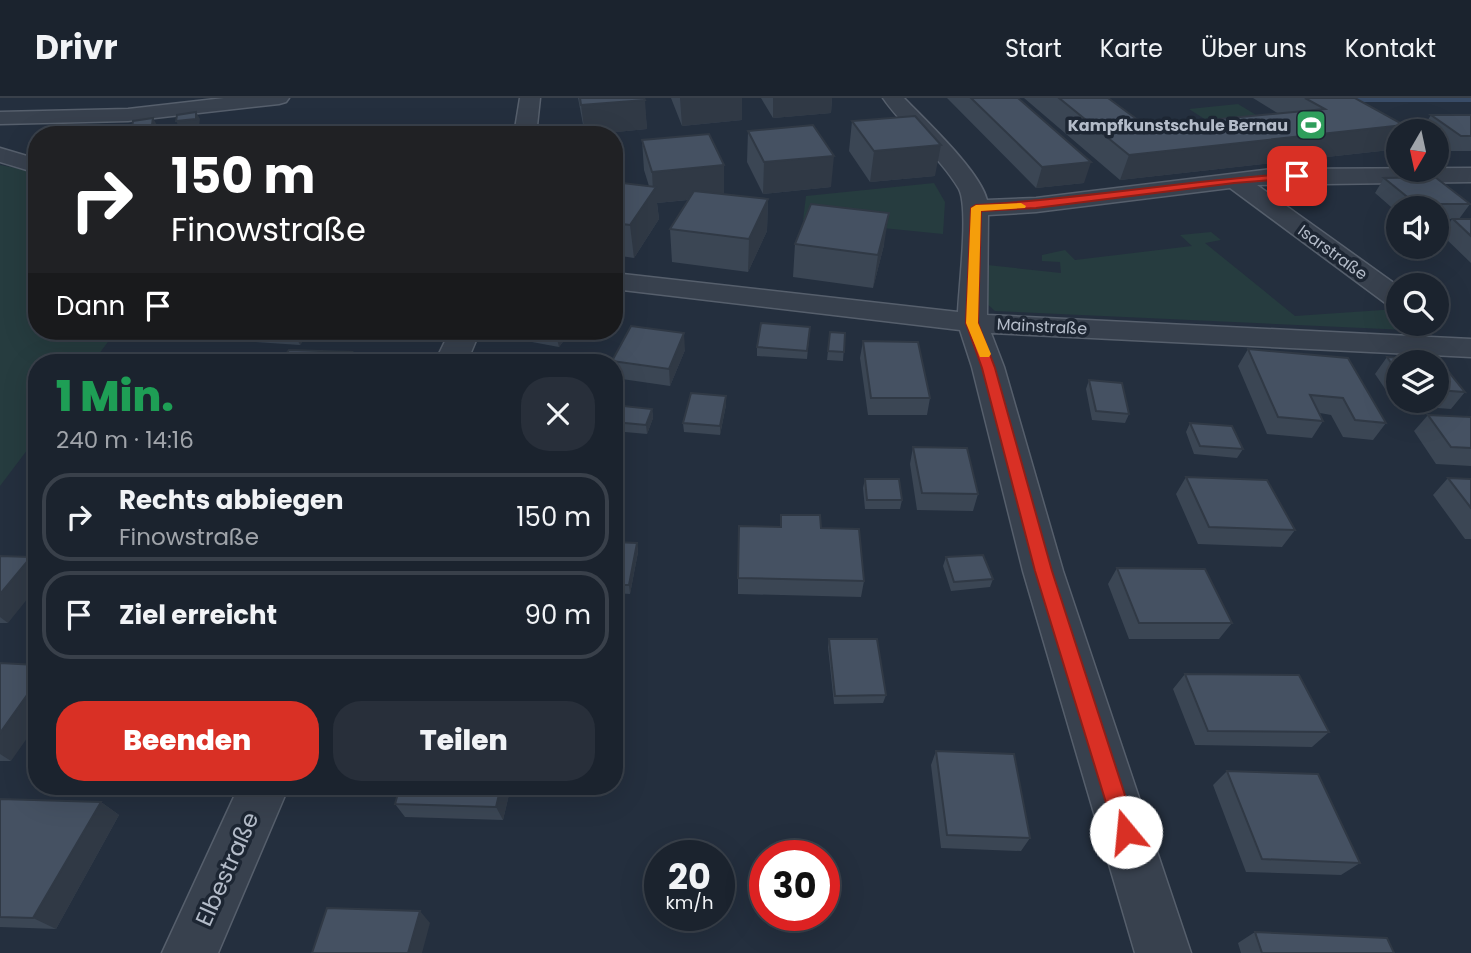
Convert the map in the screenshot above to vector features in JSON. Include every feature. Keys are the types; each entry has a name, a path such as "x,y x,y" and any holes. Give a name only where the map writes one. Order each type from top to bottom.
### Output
{"street":[{"path":"0,117 127,106 279,98"},
{"path":"525,126 530,98"},
{"path":"893,98 972,190 976,208 972,323 988,368 1043,571 1163,953"},
{"path":"0,155 28,163"},
{"path":"976,208 1036,205 1272,176 1471,175"},
{"name":"Isarstraße","path":"1234,180 1386,290"},
{"name":"Mainstraße","path":"623,282 972,323 1465,347"},
{"path":"1449,336 1465,347"},
{"name":"Elbestraße","path":"190,953 260,795"}],"green space":[{"path":"1238,104 1271,124 1220,129 1189,109"},
{"path":"0,165 28,170 28,340 109,340 99,354 28,354 28,449 0,486"},
{"path":"934,183 945,202 943,234 803,220 806,196"},
{"path":"1211,232 1221,240 1205,243 1295,316 1386,310 1386,329 995,311 985,302 987,265 1061,273 1060,262 1042,261 1042,255 1065,250 1075,260 1192,246 1180,235"}],"building":[{"path":"580,98 644,98 645,100 581,105"},
{"path":"971,98 1018,98 1091,162 1042,167"},
{"path":"1059,98 1108,98 1146,126 1325,109 1305,98 1355,98 1393,119 1386,119 1386,127 1129,155"},
{"path":"196,112 196,119 176,121 177,115"},
{"path":"1431,115 1471,115 1471,136 1461,136 1449,128 1449,119 1437,119"},
{"path":"915,116 941,145 874,151 852,121"},
{"path":"153,118 152,125 132,126 133,121"},
{"path":"813,125 834,156 764,162 748,131"},
{"path":"709,134 724,165 652,172 642,140"},
{"path":"1389,182 1441,182 1470,204 1449,204 1449,196 1406,196"},
{"path":"623,183 656,187 630,225 623,224"},
{"path":"694,191 768,199 749,239 670,229"},
{"path":"811,204 889,213 878,255 795,244"},
{"path":"1453,219 1471,219 1471,236"},
{"path":"761,323 810,327 807,351 757,347"},
{"path":"631,326 684,333 669,369 623,363 623,354 616,354"},
{"path":"830,332 845,333 844,352 828,351"},
{"path":"863,341 918,342 930,398 871,398"},
{"path":"1248,349 1348,358 1386,423 1355,420 1343,398 1310,395 1323,421 1278,417"},
{"path":"289,350 352,352 351,354 286,354"},
{"path":"1449,372 1465,392 1449,391"},
{"path":"1089,380 1122,383 1129,414 1096,411"},
{"path":"691,393 726,396 720,426 683,423"},
{"path":"623,406 652,409 646,425 623,423"},
{"path":"1428,415 1471,417 1471,448 1451,447"},
{"path":"1190,423 1232,426 1243,449 1200,446"},
{"path":"913,447 967,448 978,494 922,493"},
{"path":"1186,477 1267,480 1295,530 1209,527"},
{"path":"1448,478 1471,479 1471,508"},
{"path":"865,479 899,479 902,500 867,500"},
{"path":"781,515 820,515 821,528 859,529 864,581 738,578 739,526 781,527"},
{"path":"623,542 637,543 629,585 623,585"},
{"path":"983,555 993,579 954,582 946,557"},
{"path":"0,556 28,557 28,561 0,594"},
{"path":"1117,568 1205,569 1232,623 1139,623"},
{"path":"829,639 877,639 886,695 835,696"},
{"path":"0,663 28,665 28,694 0,733"},
{"path":"1185,674 1299,675 1329,732 1208,731"},
{"path":"936,751 1014,754 1030,838 947,835"},
{"path":"1227,771 1318,774 1360,863 1262,859"},
{"path":"398,795 499,795 496,807 395,804"},
{"path":"0,799 101,802 33,918 0,917"},
{"path":"327,908 420,911 408,953 312,953"},
{"path":"1255,932 1387,938 1394,953 1262,953"}],"waterway":[{"path":"1349,100 1471,100"}],"slow traffic":[{"path":"984,354 972,323 976,208 1021,206"}],"place":[{"name":"Kampfkunstschule Bernau","path":"1311,125"}],"route":[{"path":"1126,832 1043,571 988,368 972,323 976,208 1036,205 1234,180 1297,176"}]}
